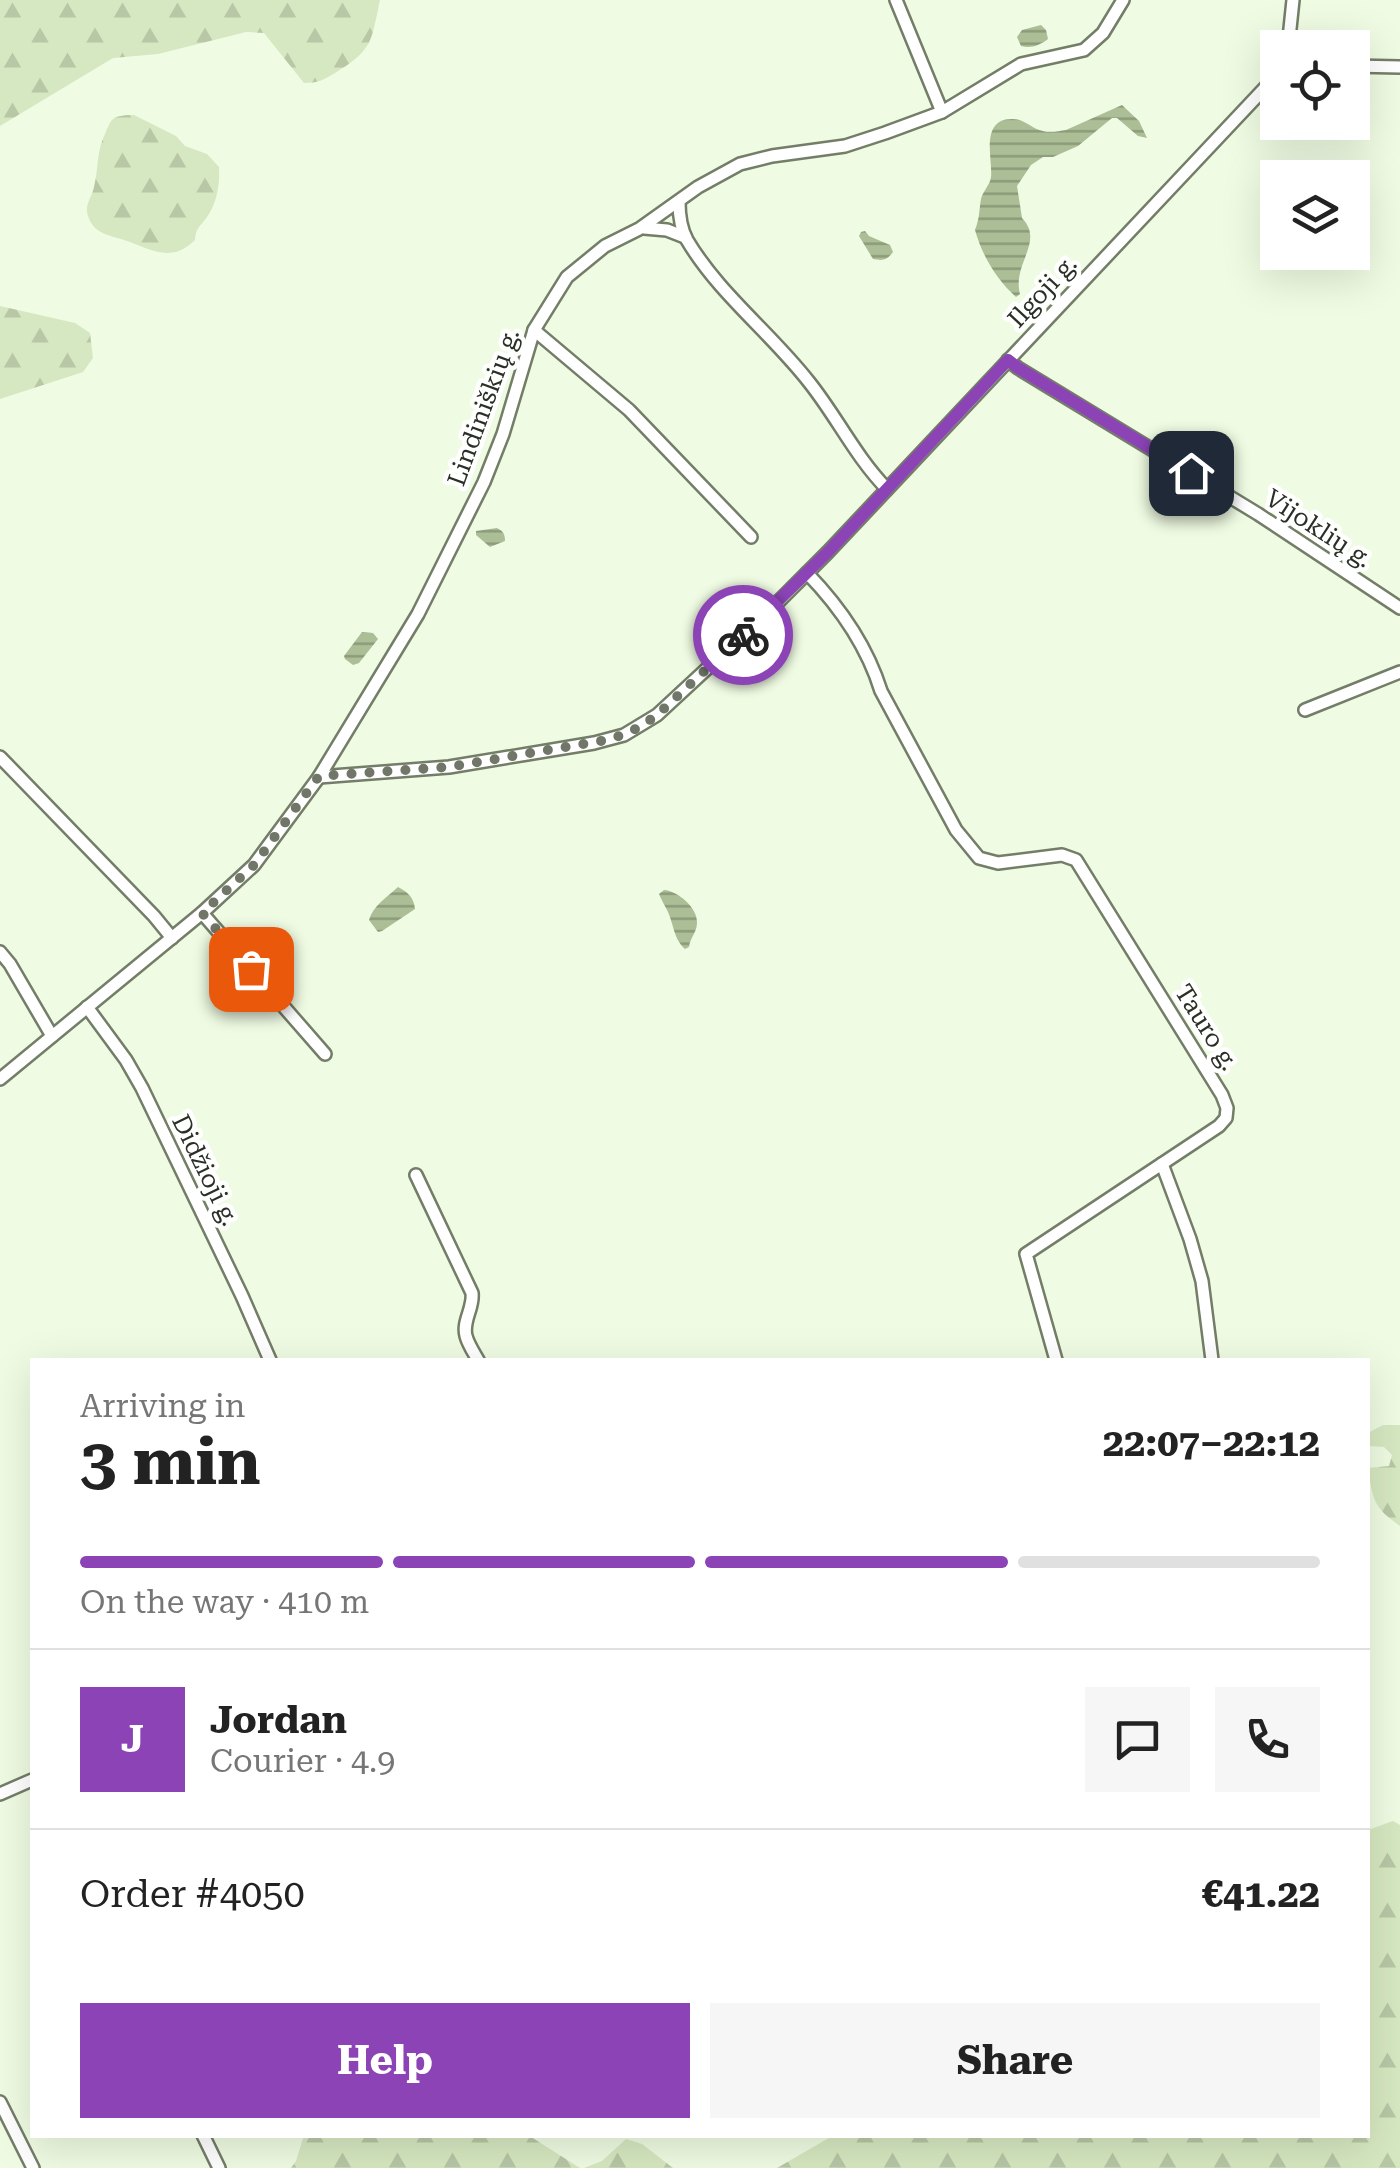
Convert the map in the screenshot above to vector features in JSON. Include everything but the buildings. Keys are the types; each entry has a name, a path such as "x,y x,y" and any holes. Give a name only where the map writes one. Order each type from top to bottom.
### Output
{"street":[{"path":"896,0 942,112"},
{"name":"Lindiniškių g.","path":"0,1079 202,913 254,865 319,776 418,614 490,468 534,330 566,277 605,246 740,164 845,146 942,112 1020,64 1084,50 1102,33 1123,0"},
{"path":"1290,30 1293,0"},
{"path":"1370,66 1400,67"},
{"name":"Ilgoji g.","path":"319,776 449,767 594,743 624,735 656,716 808,573 1260,93"},
{"path":"678,202 685,237 729,294 810,383 858,456 887,489"},
{"path":"640,228 667,230 685,237"},
{"path":"534,330 629,410 752,537"},
{"name":"Vijoklių g.","path":"1008,360 1258,514 1400,608"},
{"name":"Tauro g.","path":"808,573 861,641 881,691 956,830 979,858 998,862 1062,855 1076,860 1189,1038 1227,1108 1220,1126 1026,1254 1055,1358"},
{"path":"1305,710 1400,672"},
{"path":"0,758 172,938"},
{"path":"202,913 325,1054"},
{"path":"0,952 52,1036"},
{"name":"Didžioji g.","path":"87,1007 142,1088 269,1358"},
{"path":"1162,1164 1202,1281 1212,1358"},
{"path":"416,1175 472,1292 466,1335 477,1358"},
{"path":"0,1794 30,1781"},
{"path":"0,2102 33,2168"},
{"path":"204,2138 219,2168"}],"green space":[{"path":"0,0 380,0 364,51 320,81 304,83 264,33 246,32 158,54 113,58 0,126"},
{"path":"134,115 176,136 185,146 207,154 219,167 217,193 210,212 195,240 178,251 161,252 108,235 94,227 88,216 107,129 114,118"},
{"path":"0,306 75,323 90,333 93,358 83,372 0,399"},
{"path":"1383,1425 1400,1425 1400,1526 1379,1508 1373,1495 1370,1468 1389,1466 1392,1455 1384,1447 1370,1446 1370,1432"},
{"path":"1393,1821 1400,1825 1400,2168 777,2168 829,2138 1370,2138 1370,1829"},
{"path":"303,2138 533,2138 580,2168 291,2168"},
{"path":"626,2139 642,2144 673,2168 584,2168 602,2161"}],"shaded area":[{"path":"1041,25 1048,39 1035,46 1021,46 1017,37 1022,30"},
{"path":"1122,105 1139,121 1147,138 1112,118 1078,146 1031,165 1017,186 1022,218 1030,236 1020,272 1020,294 1016,297 991,266 975,230 981,199 991,177 992,132 1002,121 1013,119 1046,132 1066,130"},
{"path":"865,231 890,245 891,255 873,259 859,236"},
{"path":"497,528 505,541 490,547 476,535 476,531"},
{"path":"362,632 373,633 378,639 353,665 344,656"},
{"path":"398,887 410,896 415,909 378,932 369,920 371,915"},
{"path":"664,890 686,901 696,917 696,929 685,949 659,894"}],"way so far":[{"path":"251,969 202,913 254,865 319,776 449,767 612,739 656,716 743,635"}],"route":[{"path":"743,635 828,552 1008,360 1191,473"}]}
